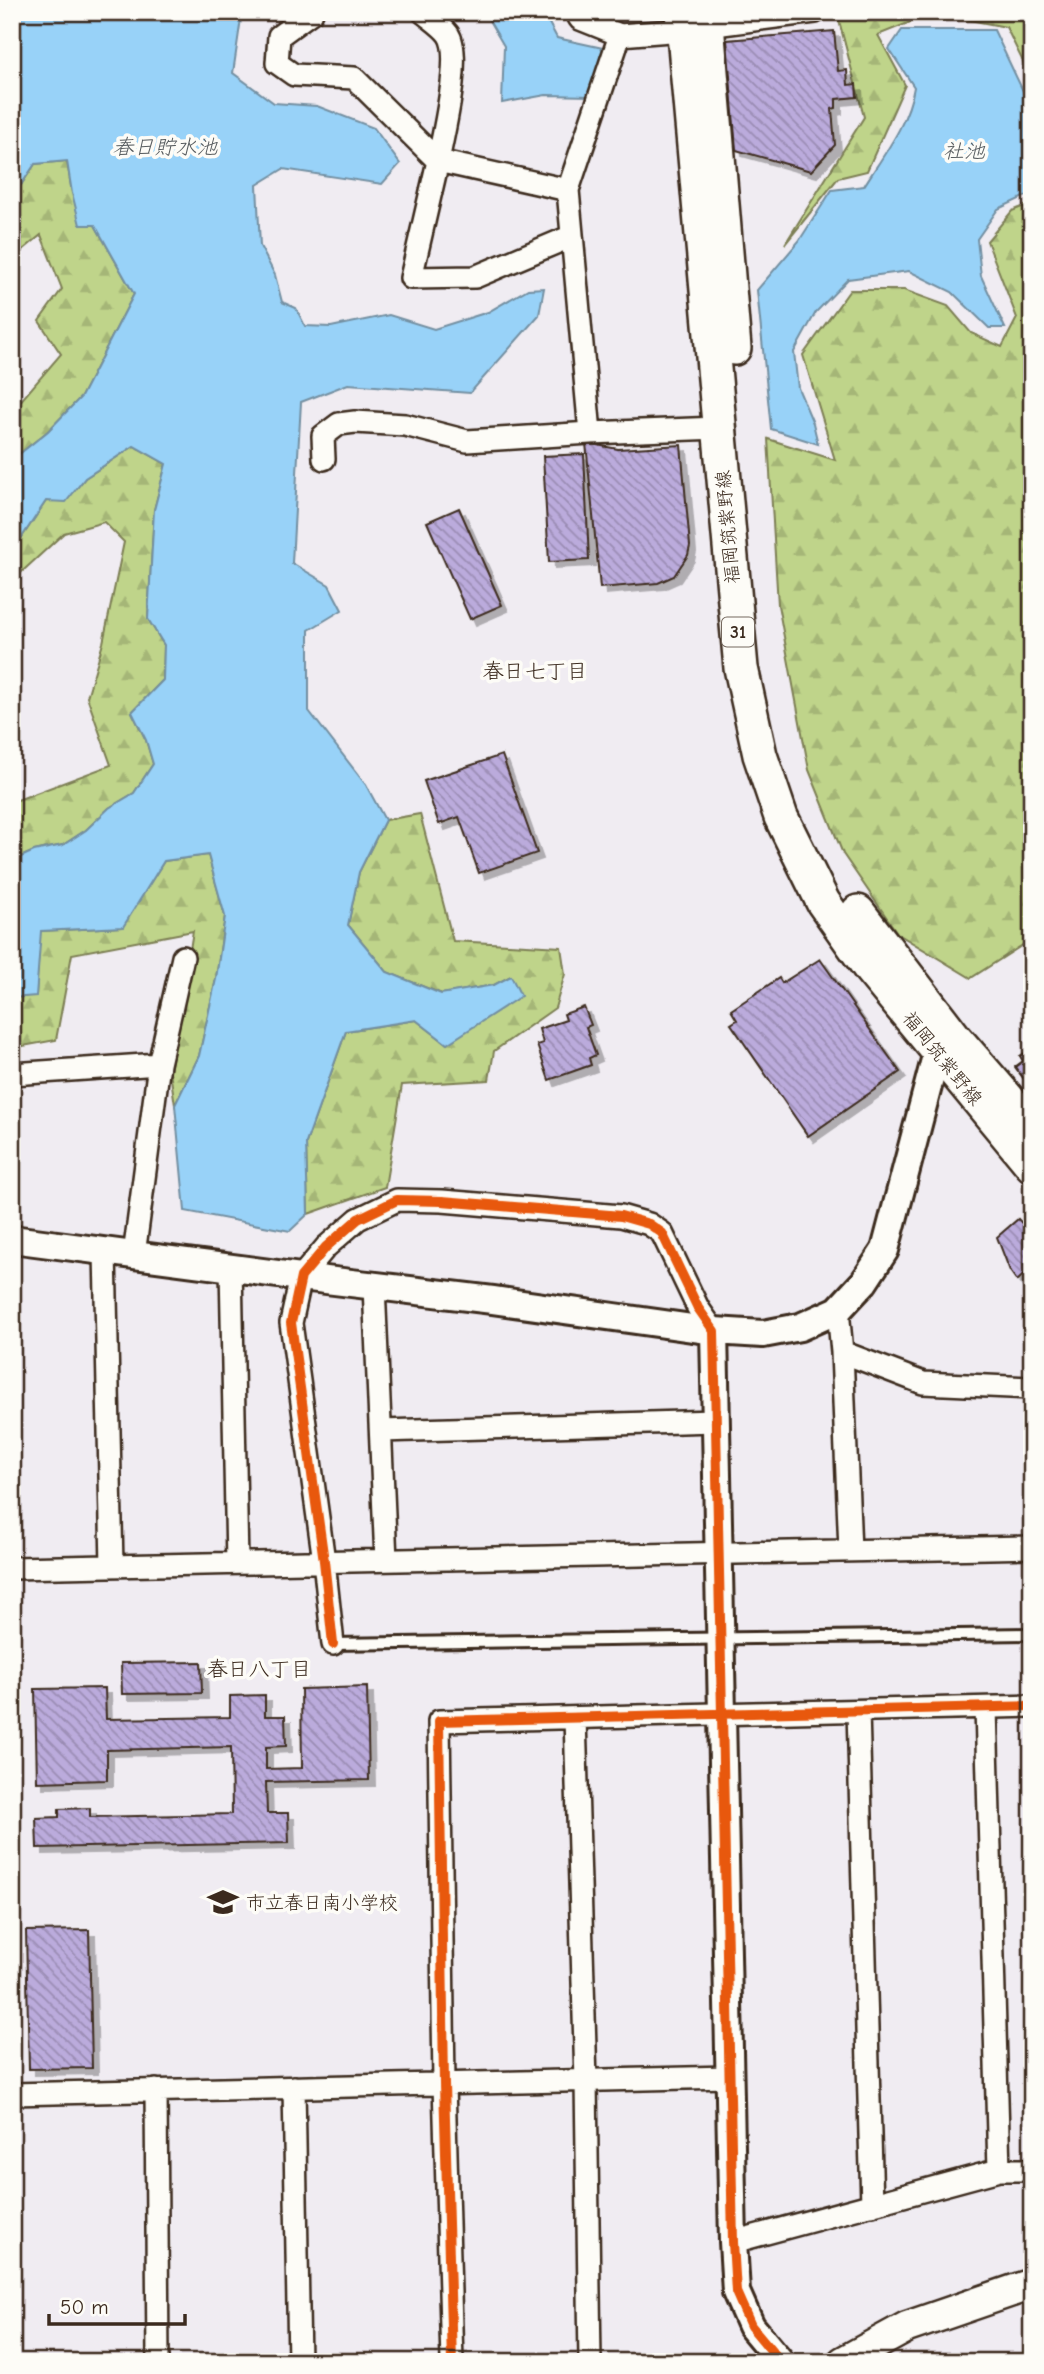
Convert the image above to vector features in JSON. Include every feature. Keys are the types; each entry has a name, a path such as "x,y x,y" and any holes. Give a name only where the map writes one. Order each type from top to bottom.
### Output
{"main road":[{"name":"福岡筑紫野線","path":"695,20 718,428 741,668 760,755 777,804 823,902 871,970 1032,1165"},
{"name":"福岡筑紫野線","path":"695,20 767,701 783,764 832,875 870,931 1032,1127"},
{"path":"843,2362 907,2327 1032,2284"}],"street":[{"path":"312,12 279,36 277,63 294,75 354,78 438,162 568,190"},
{"path":"424,12 448,34 453,44 455,63 438,162 411,278 475,277 572,236"},
{"path":"576,12 580,19 620,35 695,20 813,13"},
{"path":"590,433 568,190 620,35"},
{"path":"324,459 323,436 339,424 355,422 405,425 467,441 718,428"},
{"path":"134,1255 159,1064 183,957"},
{"path":"12,1239 714,1331 763,1334 800,1327 838,1310 864,1282 885,1250 937,1052"},
{"path":"12,1074 159,1064"},
{"path":"333,1644 291,1323 302,1277 326,1247 358,1219 397,1200 442,1201 621,1216 649,1224 662,1233 698,1308 714,1331 736,2292 751,2326 781,2362"},
{"path":"105,1252 112,1566"},
{"path":"231,1267 237,1563"},
{"path":"374,1286 386,1560"},
{"path":"838,1310 850,1551"},
{"path":"842,1352 923,1383 1032,1388"},
{"path":"381,1432 715,1421"},
{"path":"12,1568 1032,1547"},
{"path":"452,2362 444,2084 439,1721 1032,1706"},
{"path":"986,1708 999,2170"},
{"path":"858,1711 872,2204"},
{"path":"575,1718 586,2081 590,2362"},
{"path":"12,2094 729,2077"},
{"path":"294,2087 299,2362"},
{"path":"156,2090 158,2362"},
{"path":"733,2242 999,2170 1032,2170"}],"lane":[{"path":"333,1644 1032,1634"}],"green space":[{"path":"990,12 1032,20 1032,80 1006,27 933,13 878,35 905,85 867,171 838,178 785,244 864,117 837,13"},
{"path":"67,161 72,193 95,225 134,294 81,397 48,431 12,460 12,411 61,354 39,321 62,289 41,235 12,259 12,188 21,185 35,164"},
{"path":"1032,203 1032,939 971,978 898,934 843,854 809,770 778,605 768,439 835,460 803,355 850,290 904,290 948,306 971,333 1002,347 1017,318 987,241 1012,211"},
{"path":"134,446 166,464 154,510 148,619 164,645 163,680 132,712 146,740 153,764 134,793 109,808 86,830 63,845 34,851 12,861 12,802 111,765 87,697 103,643 124,542 104,522 64,533 12,581 12,552 46,501 66,501 85,478"},
{"path":"420,814 453,941 561,947 565,974 555,1008 494,1051 489,1080 402,1085 385,1187 308,1214 306,1143 346,1031 416,1020 447,1044 511,976 494,985 442,994 387,972 348,925 359,872 385,820"},
{"path":"208,855 225,916 216,979 199,1056 175,1105 170,1072 193,931 72,954 56,1040 12,1048 12,998 36,995 40,931 122,927 164,861"}],"water":[{"name":"春日貯水池","path":"24,12 242,12 233,73 274,103 317,106 374,128 400,164 382,184 283,169 257,185 260,246 275,275 282,302 296,308 305,326 331,327 389,315 434,329 488,312 528,289 544,288 539,315 470,393 348,384 301,402 292,563 329,585 342,610 309,630 309,711 366,785 385,820 359,872 348,925 387,972 441,994 494,985 511,976 521,996 447,1044 416,1020 346,1031 306,1143 308,1214 290,1231 185,1211 175,1105 199,1056 216,979 225,916 208,855 164,861 123,927 41,931 36,996 12,998 12,861 34,851 63,845 86,830 109,808 134,793 153,764 146,740 132,712 163,680 164,645 148,619 154,510 166,464 134,446 85,478 66,502 46,501 12,552 12,460 48,431 81,397 134,294 95,225 80,225 67,161 35,164 21,185 12,188 12,21"},
{"path":"484,12 543,12 557,38 603,48 591,96 546,95 502,103 504,46"},
{"name":"社池","path":"902,30 994,30 1032,110 1032,193 998,209 977,239 981,276 1005,328 989,328 952,292 909,271 848,279 816,312 794,352 798,388 813,423 818,444 771,429 757,290 799,241 832,190 864,186 894,138 906,114 914,87 889,49"}],"building":[{"path":"834,31 838,71 847,70 848,85 856,84 857,97 836,99 836,108 832,109 835,145 811,171 736,150 727,40"},
{"path":"586,443 618,449 681,445 690,546 688,555 674,576 658,583 600,588"},
{"path":"584,454 589,560 549,562 543,456"},
{"path":"459,508 502,605 470,619 427,522"},
{"path":"502,755 537,853 479,873 459,817 439,824 424,781"},
{"path":"820,959 900,1072 808,1136 731,1024 737,1020 731,1010 779,978 782,983"},
{"path":"584,1007 591,1025 586,1027 596,1055 589,1058 591,1065 549,1080 537,1045 543,1043 539,1029 566,1020 564,1014"},
{"path":"1032,1048 1032,1072 1023,1078 1015,1067 1023,1061 1020,1056"},
{"path":"1018,1219 1032,1234 1032,1267 1017,1281 1010,1271 997,1237"},
{"path":"1032,1285 1032,1311 1024,1309"},
{"path":"201,1662 202,1693 122,1694 121,1663"},
{"path":"367,1687 369,1780 266,1782 267,1813 288,1813 289,1843 37,1848 36,1818 59,1817 59,1809 90,1808 90,1817 232,1814 231,1747 107,1750 107,1780 37,1782 35,1689 105,1688 106,1719 230,1717 230,1696 265,1695 265,1716 285,1716 286,1746 266,1747 266,1769 302,1768 301,1689"},
{"path":"89,1930 92,2068 29,2069 26,1931"}],"cycle path":[{"path":"333,1644 291,1323 301,1277 326,1247 358,1219 397,1200 442,1201 621,1216 649,1224 662,1233 698,1308 714,1331 736,2292 751,2326 781,2362"},
{"path":"452,2362 444,2084 439,1721 1032,1706"}],"place":[{"name":"市立春日南小学校","path":"223,1902"}],"district":[{"name":"春日七丁目","path":"535,671"},
{"name":"春日八丁目","path":"259,1669"}]}
